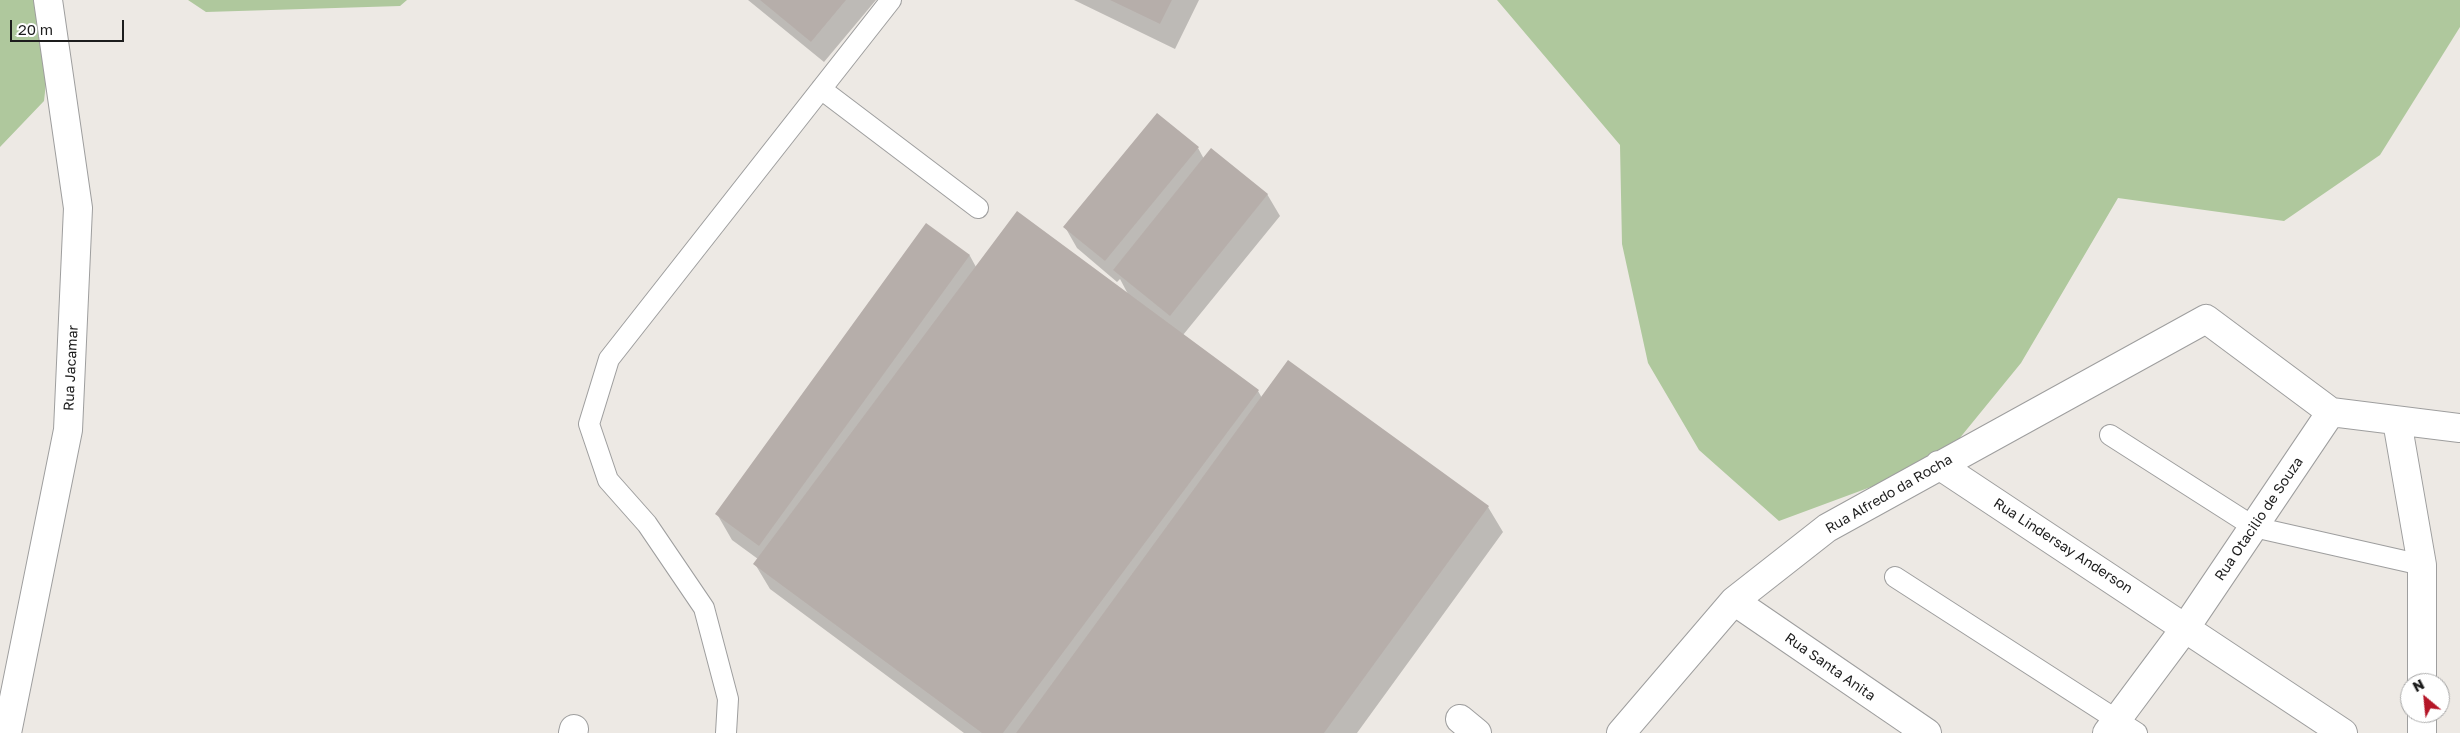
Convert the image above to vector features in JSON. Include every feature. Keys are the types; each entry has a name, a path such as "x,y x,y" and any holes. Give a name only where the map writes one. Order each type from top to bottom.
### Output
{"street":[{"name":"Rua Jacamar","path":"7,733 68,430 78,208 48,0"},
{"name":"Rua Alfredo da Rocha","path":"1621,733 1734,601 1827,528 2206,319 2331,412"},
{"path":"2331,412 2460,428"},
{"name":"Rua Otacilio de Souza","path":"2186,627 2331,412"},
{"path":"2397,421 2422,565 2422,673"},
{"name":"Rua Lindersay Anderson","path":"1939,465 2186,627 2343,733"},
{"name":"Rua Santa Anita","path":"1734,601 1927,733"},
{"path":"2121,728 2186,627"}],"lane":[{"path":"726,733 728,699 704,608 647,524 608,480 589,424 609,359 891,0"},
{"path":"821,89 978,208"},
{"path":"2110,435 2254,527 2422,565"},
{"path":"1895,577 2121,728"}],"green space":[{"path":"0,0 51,0 54,10 44,101 0,147"},
{"path":"188,0 407,0 400,6 206,12"},
{"path":"1497,0 2460,0 2460,27 2380,155 2284,221 2118,198 2021,363 1941,461 1779,521 1699,450 1648,363 1622,244 1620,145"}],"building":[{"path":"760,0 846,0 811,42"},
{"path":"1110,0 1172,0 1160,24"},
{"path":"1157,113 1199,147 1105,261 1063,227"},
{"path":"1211,148 1268,194 1170,316 1113,270"},
{"path":"1017,211 1259,390 1003,733 982,733 753,564"},
{"path":"926,223 970,255 759,546 715,514"},
{"path":"1288,360 1489,506 1324,733 1016,733"}]}
